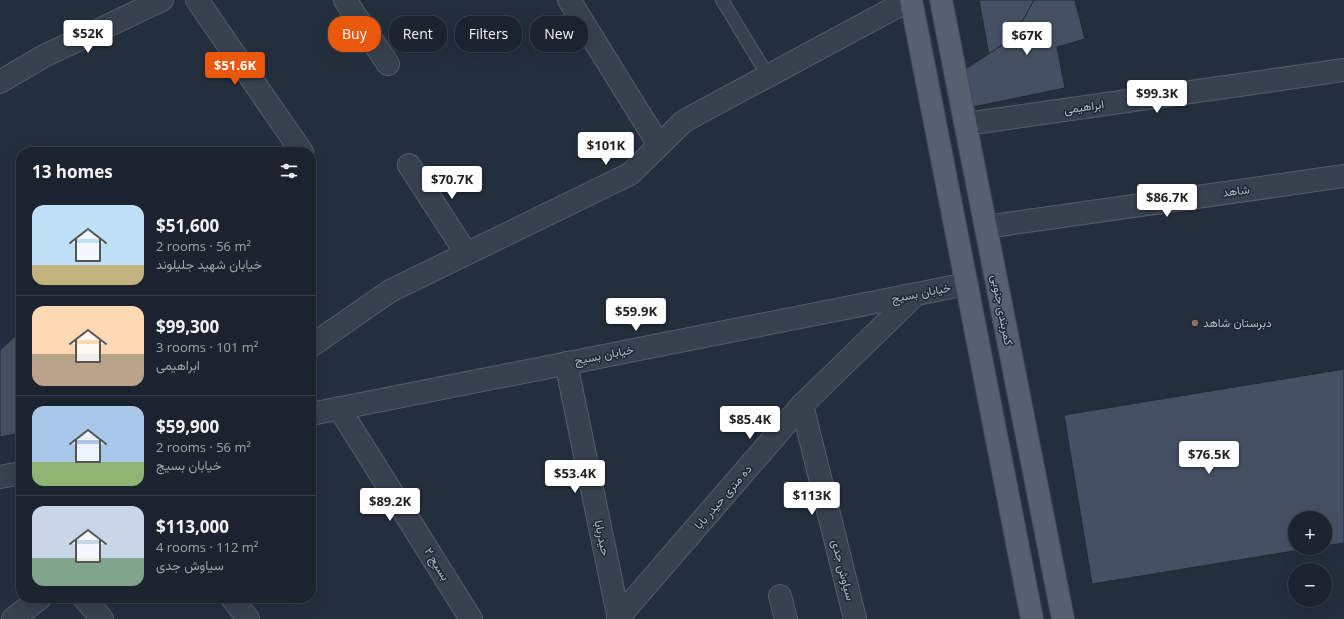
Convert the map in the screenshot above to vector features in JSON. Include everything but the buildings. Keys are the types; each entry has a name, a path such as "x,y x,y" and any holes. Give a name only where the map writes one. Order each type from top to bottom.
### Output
{"main road":[{"path":"910,0 1032,619"},
{"name":"کمربندی جنوبی","path":"941,0 1063,619"},
{"path":"956,232 986,227"},
{"path":"967,284 996,278"},
{"path":"1010,503 1039,496"}],"street":[{"path":"0,82 44,56 162,0"},
{"path":"197,0 299,147"},
{"path":"346,0 388,64"},
{"path":"569,0 659,144"},
{"path":"316,342 390,290 630,174 684,121 910,0"},
{"name":"ابراهیمی","path":"966,124 1344,70"},
{"path":"410,165 466,254"},
{"name":"شاهد","path":"986,227 1344,176"},
{"name":"خیابان بسیج","path":"316,413 967,284"},
{"name":"ده متری حیدر بابا","path":"618,618 802,405 916,294"},
{"name":"حیدربابا","path":"566,363 618,618"},
{"name":"سیاوش جدی","path":"802,405 855,619"},
{"name":"بسیج ۲","path":"339,408 471,619"},
{"path":"0,477 16,474"},
{"path":"780,596 786,619"},
{"path":"13,619 34,603"},
{"path":"88,603 102,619"},
{"path":"236,603 248,619"}],"lane":[{"path":"722,0 768,76"}],"place":[{"name":"دبرستان شاهد","path":"1195,323"}]}
